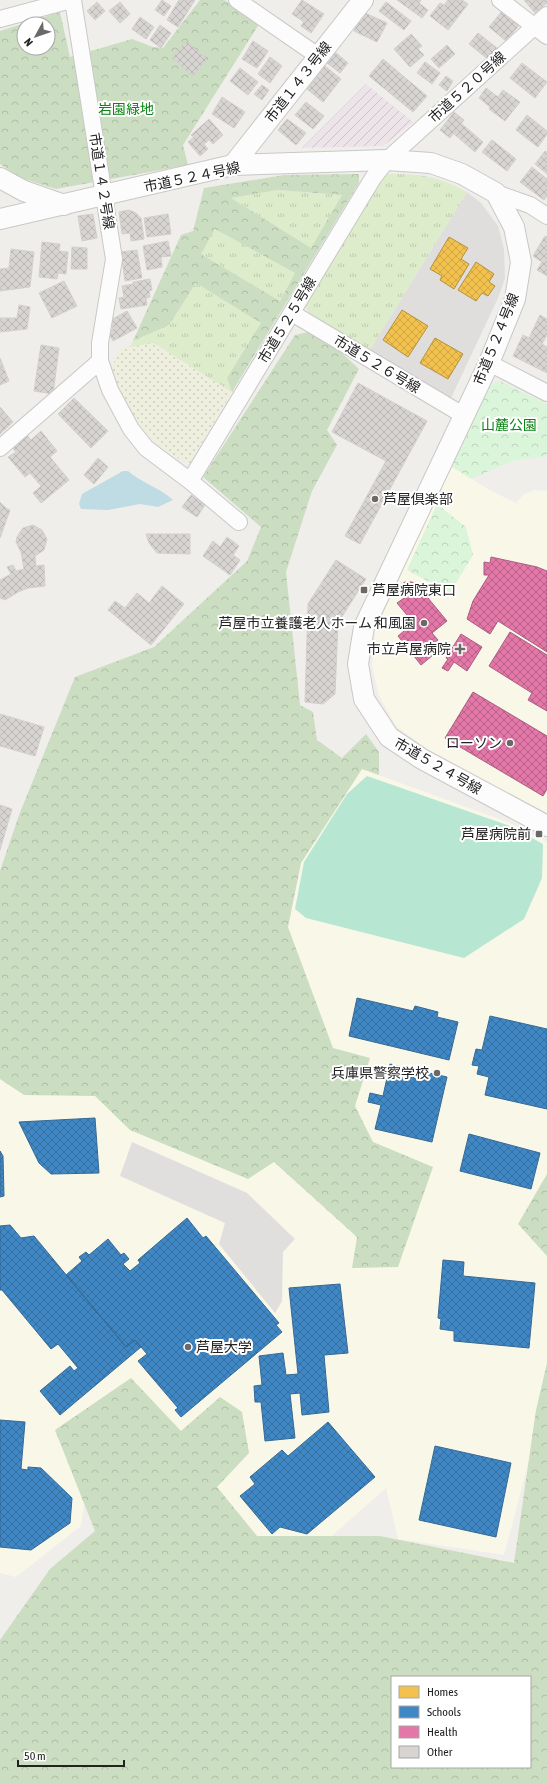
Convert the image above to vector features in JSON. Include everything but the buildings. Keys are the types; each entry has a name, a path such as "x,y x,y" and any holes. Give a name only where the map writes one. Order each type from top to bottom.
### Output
{"street":[{"path":"0,19 72,0"},
{"name":"市道１４２号線","path":"72,0 105,196 114,259 100,343 100,361 110,390 130,429 146,448 190,481 239,522"},
{"path":"237,0 318,56"},
{"name":"市道１４３号線","path":"233,165 363,0"},
{"path":"500,0 547,36"},
{"name":"市道５２０号線","path":"387,160 547,15"},
{"name":"市道５２４号線","path":"0,219 105,196 233,165 387,160 431,163 462,174 496,193 514,226 521,262 515,299 489,363 463,415 364,627 358,664 364,699 389,737 410,752 547,826"},
{"name":"市道５２５号線","path":"190,481 373,178 387,160"},
{"path":"0,178 24,191 64,205"},
{"path":"496,193 530,205 547,216"},
{"path":"0,234 21,215"},
{"name":"市道５２６号線","path":"292,313 463,415"},
{"path":"0,448 100,361"},
{"path":"489,363 547,393"}],"shaded area":[{"path":"366,84 413,122 383,146 302,148"},
{"path":"467,192 481,203 498,226 504,249 505,278 498,298 451,398 447,400 368,353"},
{"name":"市立芦屋病院","path":"451,466 491,491 516,503 524,494 535,490 547,491 547,813 427,749 397,727 379,696 372,666 375,631"},
{"path":"362,769 510,823 547,842 547,1393 504,1555 398,1539 386,1488 316,1550 239,1537 88,1475 81,1526 16,1577 0,1573 0,1078 288,927 301,863"},
{"path":"132,1142 247,1193 295,1239 283,1252 282,1301 275,1313 219,1244 225,1223 120,1176"}],"green space":[{"name":"岩園緑地","path":"200,0 224,0 261,21 183,145 188,165 56,189 21,178 0,164 0,31 16,26 16,56 56,56 56,16 47,16 60,12 70,57 132,39 153,47 163,48"},
{"path":"359,174 359,183 232,392 227,378 261,323 196,283 169,325 133,341 181,235 193,231 204,188 284,175","holes":["278,190 342,195 311,248 231,198","215,229 295,273 280,301 201,254"]},
{"path":"385,174 408,174 428,177 446,182 467,192 368,353 313,321 303,302 381,177"},
{"path":"278,190 342,195 311,249 231,198"},
{"path":"215,229 295,273 280,301 201,254"},
{"path":"196,283 262,323 227,378 232,392 153,343 130,347 133,341 169,325"},
{"path":"317,330 359,369 327,430 337,445 312,491 286,572 300,705 313,712 317,740 342,758 366,734 379,752 379,775 362,769 301,863 288,927 333,1048 370,1058 355,1106 373,1142 433,1167 398,1267 352,1268 357,1237 274,1162 248,1179 130,1130 95,1096 24,1095 0,1079 0,871 19,815 75,677 154,647 247,561 261,527 203,477 295,335"},
{"path":"153,343 232,392 189,465 159,446 139,426 109,374 120,348"},
{"name":"山麓公園","path":"500,381 547,404 547,456 512,461 471,479 451,466 486,388"},
{"path":"437,504 466,527 473,555 450,593 407,570"},
{"path":"367,776 510,826 543,844 542,878 524,919 464,958 306,918 295,909 304,862 347,794"},
{"path":"547,1174 547,1256 518,1224"},
{"path":"547,1363 547,1784 0,1784 0,1640 50,1569 95,1531 55,1430 131,1378 181,1431 220,1397 242,1412 249,1453 217,1487 257,1536 380,1536 514,1563 536,1410"}],"water":[{"path":"123,471 128,471 173,500 158,507 140,504 108,510 81,509 79,504 82,494"}],"place":[{"name":"芦屋倶楽部","path":"375,499"},
{"name":"芦屋病院東口","path":"364,590"},
{"name":"芦屋市立養護老人ホーム 和風園","path":"424,623"},
{"name":"市立芦屋病院","path":"460,649"},
{"name":"ローソン","path":"510,743"},
{"name":"芦屋病院前","path":"539,834"},
{"name":"兵庫県警察学校","path":"437,1073"},
{"name":"芦屋大学","path":"188,1347"}]}
